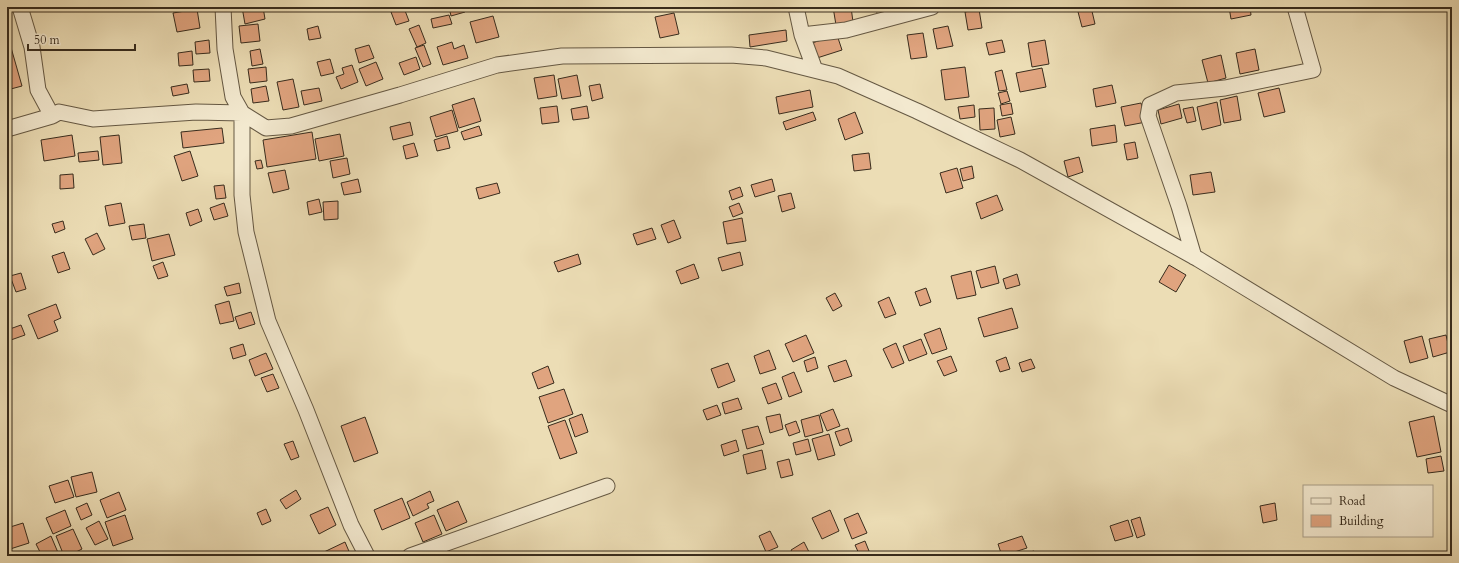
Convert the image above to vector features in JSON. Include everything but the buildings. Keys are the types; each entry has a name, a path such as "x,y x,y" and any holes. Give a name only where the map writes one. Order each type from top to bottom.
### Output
{"street":[{"path":"20,7 32,47 38,90 52,116"},
{"path":"223,7 225,49 233,97 242,113 266,128 292,126 497,65 562,56 731,55 766,58 838,76 917,111 1020,160 1194,257 1394,378 1452,405"},
{"path":"796,7 802,35 815,70"},
{"path":"802,35 846,30 932,7"},
{"path":"1194,257 1148,116 1150,105 1176,94 1225,88 1313,70 1295,7"},
{"path":"7,129 52,116 59,112 93,119 196,112 242,113"},
{"path":"242,113 242,194 246,232 268,321 306,410 351,524 367,556"},
{"path":"410,556 607,486"}]}
